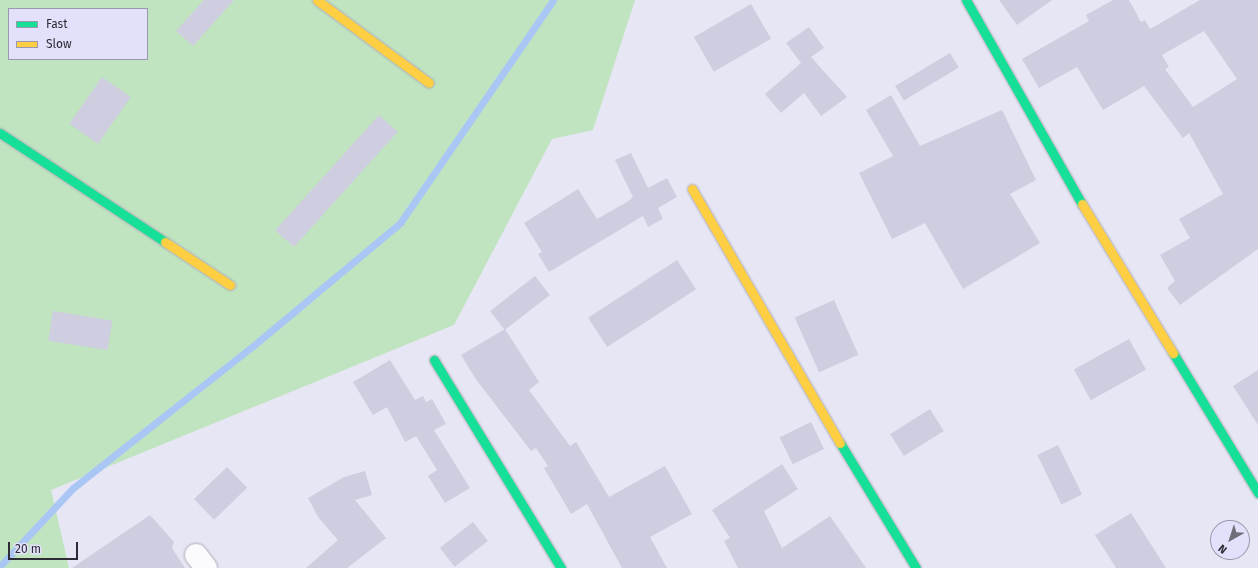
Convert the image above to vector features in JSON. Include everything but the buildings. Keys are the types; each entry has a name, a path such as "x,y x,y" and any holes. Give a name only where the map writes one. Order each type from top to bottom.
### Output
{"street":[{"path":"317,0 429,83"},
{"path":"966,0 1072,187 1258,493"},
{"path":"0,133 230,285"},
{"path":"692,189 865,487 916,568"},
{"path":"434,360 561,568"}],"green space":[{"path":"0,0 635,0 593,130 552,139 454,325 51,490 69,568 0,568"}],"waterway":[{"path":"0,566 73,488 259,341 400,223 553,0"}],"traffic: fast":[{"path":"966,0 1082,204"},
{"path":"0,133 165,242"},
{"path":"1173,353 1258,493"},
{"path":"434,360 561,568"},
{"path":"840,443 916,568"}],"traffic: slow":[{"path":"317,0 429,83"},
{"path":"692,189 840,443"},
{"path":"1082,204 1173,353"},
{"path":"165,242 230,285"}]}
